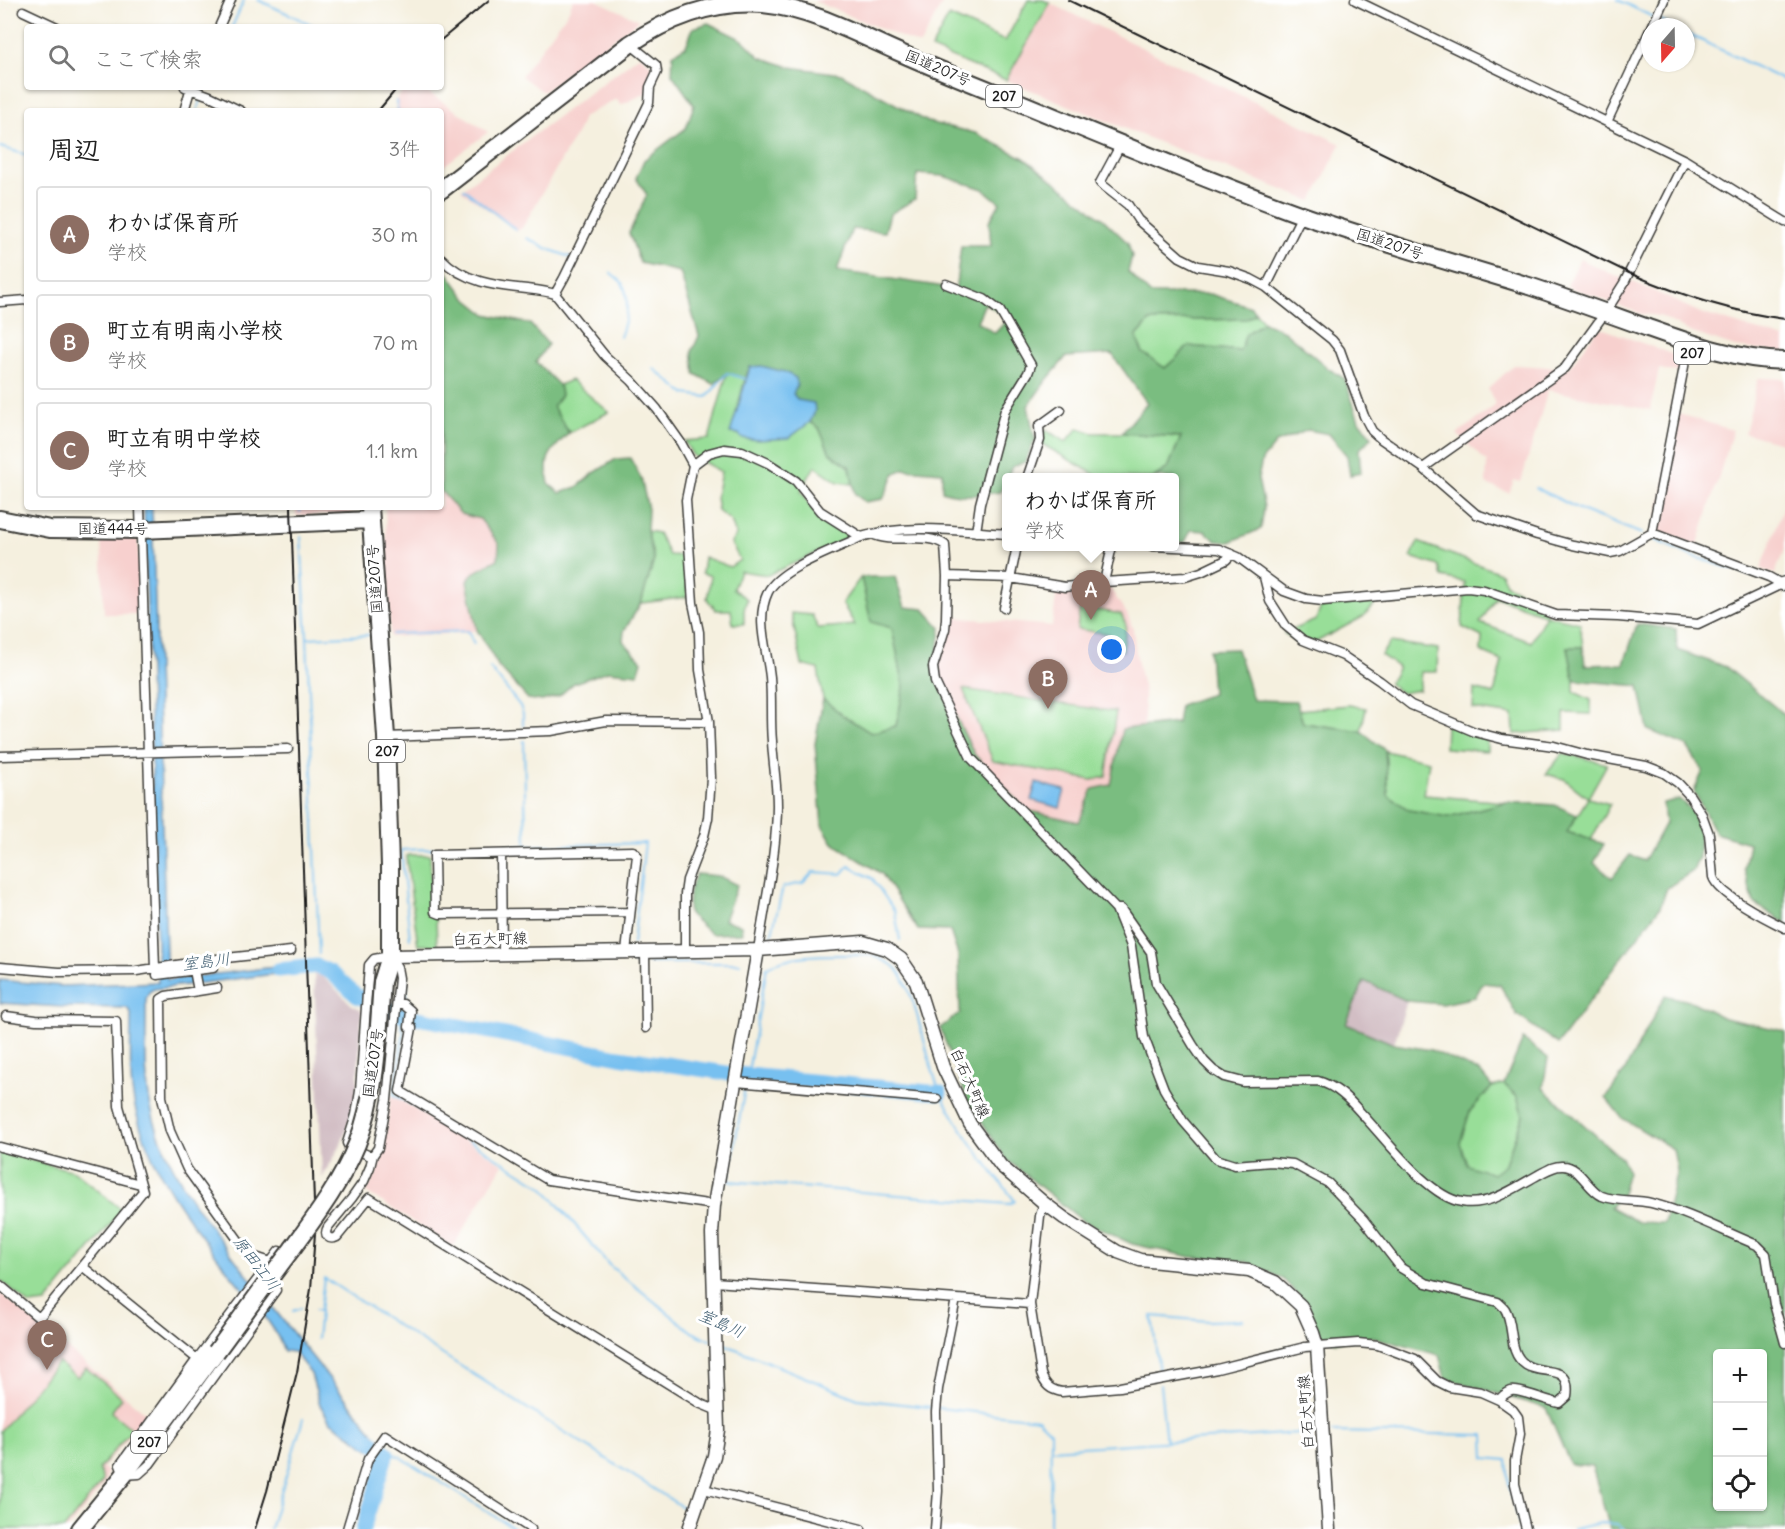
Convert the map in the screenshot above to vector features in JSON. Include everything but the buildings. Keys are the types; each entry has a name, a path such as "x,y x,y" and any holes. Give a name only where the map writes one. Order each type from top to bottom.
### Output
{"highway":[{"name":"国道207号","path":"444,188 651,30 676,17 702,8 762,2 832,22 929,65 1121,144 1302,214 1401,248 1532,287 1687,342 1733,356 1785,361"},
{"name":"国道207号","path":"1605,313 1687,351 1729,363 1785,370"},
{"name":"国道207号","path":"80,1529 124,1475 318,1213 342,1175 357,1143 371,1088 382,982 390,956 386,737 370,513"},
{"name":"国道444号","path":"0,519 50,529 149,529 370,513"}],"main road":[{"name":"白石大町線","path":"390,956 626,952 645,959 685,951 758,950 863,942 887,949 901,959 916,981 944,1067 970,1125 1001,1166 1044,1203 1118,1252 1140,1260 1249,1271 1275,1282 1301,1306 1317,1346 1329,1529"},
{"path":"689,1529 714,1456 718,1430 712,1234 714,1205 742,1083 738,1069 758,950"}],"street":[{"path":"220,24 231,0"},
{"path":"1355,0 1685,160 1785,222"},
{"path":"1656,18 1664,0"},
{"path":"23,11 51,24"},
{"path":"555,294 649,103 650,87 657,72 656,65 630,44"},
{"path":"1607,122 1641,50"},
{"path":"185,108 194,90 234,108"},
{"path":"1121,144 1100,183 1128,205 1138,220 1180,257 1198,266 1229,271 1266,287 1332,340 1340,351 1364,416 1372,431 1423,468 1476,514 1573,546 1610,553 1620,551 1652,533 1687,351"},
{"path":"1423,468 1565,368 1624,283 1685,160"},
{"path":"1266,287 1302,214"},
{"path":"444,261 458,273 495,286 555,294 605,356 657,409 681,443 693,465 686,500 693,603 699,632 700,670 709,722 711,778 708,818 704,836 687,880 685,951"},
{"path":"946,284 984,299 1000,311 1031,365 1005,410 980,504 976,532"},
{"path":"0,302 24,300"},
{"path":"1028,473 1040,440 1039,426 1061,410"},
{"path":"693,465 709,453 724,449 742,450 796,481 819,511 861,537"},
{"path":"141,510 149,529 148,752 156,972"},
{"path":"758,950 775,836 777,805 770,678 762,624 763,608 768,592 777,580 794,568 872,534 904,529 1002,534"},
{"path":"1652,533 1784,584"},
{"path":"872,534 880,538 912,538 940,542 945,545 947,550 945,629 933,667 935,682 971,758 1116,909 1131,946 1144,1037 1164,1089 1183,1121 1216,1159 1235,1165 1271,1162 1293,1164 1328,1184 1363,1220 1401,1268 1426,1283 1498,1302 1505,1310 1516,1355 1525,1365 1559,1373 1565,1377 1569,1386 1567,1396 1558,1403 1548,1402 1516,1390 1508,1392 1499,1400"},
{"path":"1179,547 1219,549 1232,554 1284,591 1306,599 1323,601 1468,588 1484,590 1556,615 1618,617 1698,624 1784,584"},
{"path":"1004,608 1016,551"},
{"path":"1104,582 1111,551"},
{"path":"947,576 1011,578 1065,587 1185,577 1226,560 1232,554"},
{"path":"1264,577 1270,601 1286,626 1303,640 1343,656 1411,705 1442,719 1502,739 1554,746 1646,766 1664,773 1690,796 1702,815 1709,834 1715,884 1730,896 1785,928"},
{"path":"386,737 551,731 606,721 709,722"},
{"path":"0,756 288,749"},
{"path":"626,952 637,855 633,851 434,855 435,912 440,914 630,912"},
{"path":"501,854 502,954"},
{"path":"1116,909 1122,909 1151,952 1156,983 1193,1045 1204,1061 1224,1077 1244,1082 1318,1081 1330,1084 1355,1106 1422,1179 1439,1193 1462,1202 1482,1202 1555,1166 1566,1165 1576,1171 1588,1186 1602,1196 1650,1202 1757,1245 1766,1254 1774,1304 1785,1343"},
{"path":"0,967 59,972 156,972 217,959 291,951"},
{"path":"373,1155 349,1147 347,1143 356,1115 360,1091 369,965 374,959 390,956 397,966 399,978 387,1100 378,1148 373,1155 364,1181 325,1231 328,1238 337,1237 369,1198 701,1404 718,1411"},
{"path":"645,959 646,1028"},
{"path":"169,970 213,968"},
{"path":"194,970 198,991"},
{"path":"217,988 166,996 161,999 162,1097 170,1131 187,1169 249,1255 271,1262"},
{"path":"397,1004 404,1004 411,1011 409,1027 412,1028 400,1091 548,1180 714,1205"},
{"path":"0,1286 39,1318 142,1191 119,1106 116,1021 36,1020 6,1016"},
{"path":"742,1083 938,1099"},
{"path":"0,1147 140,1184"},
{"path":"1044,1203 1040,1216 1030,1304 1041,1374 1045,1383 1053,1391 1120,1387 1216,1369 1305,1347 1358,1343 1378,1345 1415,1359 1437,1381 1449,1387 1481,1392 1499,1400 1513,1410 1518,1417 1520,1434 1515,1461 1515,1484 1526,1529"},
{"path":"276,1290 150,1464 139,1474 124,1475 120,1465 279,1251"},
{"path":"82,1266 197,1359"},
{"path":"714,1282 1030,1304"},
{"path":"935,1529 939,1491 936,1407 956,1299"},
{"path":"347,1529 368,1459 385,1435 531,1529"},
{"path":"704,1489 861,1529"}],"shaded area":[{"path":"573,0 596,0 639,20 543,92 521,76 568,12"},
{"path":"812,0 944,0 920,45"},
{"path":"1050,3 1341,144 1312,201 1006,80"},
{"path":"640,55 655,69 646,93 621,105 616,99 583,117 578,131 522,228 517,231 461,190"},
{"path":"404,90 425,90 488,132 444,166 444,108 396,108 395,101"},
{"path":"1580,259 1701,313 1785,339 1785,353 1735,347 1690,332 1660,316 1642,314 1567,286"},
{"path":"1599,327 1682,358 1678,372 1659,369 1650,410 1548,390 1521,482 1514,480 1509,493 1486,484 1487,462 1457,434 1496,405 1488,389 1514,365 1569,368"},
{"path":"1758,378 1785,379 1785,444 1745,433"},
{"path":"1678,414 1733,430 1697,547 1655,530"},
{"path":"444,494 461,514 480,519 499,544 498,559 473,573 467,581 477,630 464,633 390,637 385,510 444,510"},
{"path":"1785,504 1785,548 1775,574 1761,569"},
{"path":"296,510 354,510 350,514 296,516"},
{"path":"101,536 138,536 141,614 104,614"},
{"path":"1107,584 1127,614 1133,629 1144,691 1144,727 1122,729 1111,785 1093,789 1079,822 1026,810 975,755 939,682 936,668 949,631 951,617 1052,626 1057,591"},
{"path":"314,974 322,976 352,1005 362,1010 357,1087 352,1114 340,1147 322,1178"},
{"path":"1364,981 1407,1001 1394,1044 1346,1025"},
{"path":"391,1096 503,1164 453,1247 366,1192 377,1173 383,1154"},
{"path":"0,1293 148,1415 103,1467 107,1471 106,1482 68,1529 0,1529"}],"green space":[{"path":"1028,0 1043,0 1050,3 1006,80 931,49 949,16 1005,41"},
{"path":"708,23 743,40 760,57 790,67 841,74 928,122 975,133 1024,158 1103,219 1128,243 1132,256 1128,272 1150,294 1210,294 1251,307 1256,313 1246,319 1150,321 1136,337 1143,353 1165,368 1189,346 1240,351 1246,334 1264,322 1284,331 1329,369 1345,379 1359,421 1372,437 1359,450 1361,473 1350,475 1347,456 1329,434 1308,430 1276,443 1262,460 1258,479 1264,507 1261,529 1230,542 1216,541 1205,531 1191,530 1185,542 1179,542 1179,473 1160,473 1168,468 1181,437 1122,433 1147,403 1112,354 1066,357 1046,381 1028,406 1035,440 1025,462 1012,467 1009,473 1002,473 1000,492 956,495 942,491 942,472 904,469 895,473 883,499 865,502 855,494 850,467 830,453 819,428 810,422 815,411 793,394 797,385 750,367 745,379 727,373 714,384 695,374 692,351 699,336 680,272 640,263 629,233 647,195 636,178 644,160 686,128 694,105 672,74 673,54 686,46 693,28","holes":["917,174 943,176 983,189 1000,203 989,222 991,246 961,246 955,291 945,287 837,271 852,229 885,232 890,214 915,199","985,303 1008,319 995,333 977,322"]},
{"path":"444,268 466,298 486,314 530,324 548,344 536,362 559,385 561,395 553,407 569,433 550,455 547,467 549,484 560,493 577,487 616,459 630,458 641,478 648,509 647,531 654,560 641,603 624,631 623,641 642,661 638,674 608,671 574,683 559,696 542,701 528,699 499,667 477,630 467,581 473,573 498,559 499,544 480,519 461,514 444,494"},
{"path":"1256,313 1264,322 1246,334 1240,351 1189,346 1165,368 1143,353 1136,337 1150,321 1246,319"},
{"path":"727,373 745,379 731,433 789,438 810,422 819,428 830,453 850,467 853,484 838,482 815,466 801,491 815,513 852,537 768,575 740,571 733,589 747,599 744,624 733,624 731,610 716,610 707,599 711,576 702,573 704,557 730,567 740,560 731,543 736,535 731,521 718,511 716,497 721,472 693,456 684,441 709,439"},
{"path":"571,380 609,412 569,433 553,407 561,395 559,385"},
{"path":"1078,428 1093,433 1181,437 1168,468 1161,473 1092,473 1035,440 1046,430 1066,442"},
{"path":"647,531 658,533 669,555 687,556 687,597 641,603 654,560"},
{"path":"1418,542 1501,573 1507,585 1546,605 1546,615 1580,623 1583,647 1568,647 1574,692 1591,700 1591,714 1564,713 1564,730 1514,734 1513,715 1473,709 1474,689 1494,694 1502,661 1481,652 1482,637 1462,627 1465,582 1442,577 1439,566 1411,557","holes":["1496,597 1546,615 1531,642 1480,623"]},
{"path":"861,577 871,622 892,628 904,687 896,726 870,733 823,699 818,669 802,665 791,613 812,615 818,628 855,625 842,603"},
{"path":"861,577 895,577 905,607 924,609 941,628 936,668 939,682 975,755 1026,810 1079,822 1093,789 1111,785 1122,729 1177,723 1180,705 1212,694 1209,650 1237,649 1253,700 1296,701 1303,723 1361,731 1385,750 1388,795 1409,810 1448,817 1506,802 1555,805 1577,815 1567,832 1604,844 1594,863 1612,878 1630,855 1644,861 1665,823 1663,803 1679,799 1692,811 1700,834 1699,857 1693,871 1667,888 1660,907 1558,1044 1517,1015 1500,985 1483,983 1475,997 1443,1004 1407,1001 1364,981 1346,1024 1394,1044 1431,1050 1480,1072 1492,1087 1470,1111 1460,1143 1467,1165 1493,1174 1504,1166 1523,1116 1517,1097 1504,1084 1523,1039 1548,1058 1543,1088 1622,1159 1628,1172 1621,1196 1610,1207 1638,1222 1664,1223 1677,1170 1673,1149 1622,1118 1606,1098 1624,1072 1665,995 1693,1002 1724,1018 1785,1031 1785,1529 1610,1529 1592,1466 1570,1464 1546,1408 1445,1378 1439,1355 1373,1337 1336,1342 1321,1336 1306,1304 1283,1279 1247,1262 1191,1257 1132,1244 1083,1221 1006,1159 968,1101 940,1028 960,1013 958,955 950,931 918,930 882,874 833,843 822,825 815,744 823,699 871,733 896,726 904,687 892,628 871,622"},
{"path":"1379,600 1363,617 1305,648 1284,633 1316,620 1321,607"},
{"path":"1080,607 1121,614 1126,625 1123,651 1108,649 1109,634 1077,629"},
{"path":"1637,624 1676,629 1677,650 1726,667 1785,715 1785,923 1754,903 1744,869 1749,843 1715,833 1694,791 1703,771 1687,746 1648,730 1639,686 1574,680 1568,647 1583,647 1585,665 1624,664"},
{"path":"1390,642 1438,649 1437,672 1421,672 1419,690 1402,693 1389,684 1398,667 1381,655"},
{"path":"963,689 1116,712 1106,777 1091,780 993,761"},
{"path":"1349,705 1366,708 1361,731 1303,723 1299,710"},
{"path":"1446,724 1487,739 1487,751 1445,748"},
{"path":"1385,751 1429,761 1424,795 1506,802 1448,817 1409,810 1388,795"},
{"path":"1563,753 1607,764 1588,798 1564,779 1546,774"},
{"path":"1588,798 1610,804 1591,840 1567,832"},
{"path":"408,855 430,855 432,917 436,917 437,946 418,945 406,857"},
{"path":"696,874 719,876 737,885 724,920 741,925 742,933 711,934 688,913 689,892"},
{"path":"1504,1084 1517,1097 1523,1115 1504,1166 1493,1175 1466,1165 1460,1143 1470,1111 1492,1087"},
{"path":"0,1152 74,1171 122,1210 46,1303 30,1305 0,1280"},
{"path":"58,1362 77,1377 86,1368 122,1398 111,1412 132,1429 99,1469 103,1481 64,1529 0,1529 0,1431"}],"water":[{"path":"761,366 785,372 796,378 797,385 793,394 798,400 814,403 815,411 810,422 789,438 758,440 741,438 739,434 730,433 750,367"},
{"path":"144,510 152,510 167,980 299,964 299,971 154,989 149,992 146,999 146,1056 147,1084 152,1112 170,1160 195,1204 240,1266 375,1435 369,1449 329,1420 320,1405 311,1374 294,1352 284,1351 265,1317 209,1246 166,1184 144,1139 137,1115 131,1081 131,1013 127,1008 0,1003 0,980 62,986 158,982"},
{"path":"1036,783 1065,790 1060,808 1031,800"}],"waterway":[{"path":"233,24 244,0"},
{"path":"258,0 310,24"},
{"path":"1618,0 1653,17"},
{"path":"1785,29 1785,51"},
{"path":"1695,37 1785,81"},
{"path":"198,108 202,97"},
{"path":"396,101 397,108"},
{"path":"0,147 24,154"},
{"path":"464,189 515,229"},
{"path":"527,238 570,257"},
{"path":"611,273 622,283 627,303 626,317 620,337"},
{"path":"653,368 685,394 707,397 727,373 745,379"},
{"path":"1536,488 1583,511 1642,534"},
{"path":"301,536 307,638 369,635"},
{"path":"1650,538 1695,557 1754,576"},
{"path":"392,634 468,631 474,644"},
{"path":"307,638 319,954"},
{"path":"490,668 520,706 523,726"},
{"path":"524,741 526,846 645,843 633,944"},
{"path":"410,939 401,850 526,846"},
{"path":"771,937 783,887 803,883 813,872 842,874 849,866 873,879 895,912 900,940"},
{"path":"871,955 892,965 900,974 908,988 942,1096 967,1137 1015,1201 1009,1204 728,1181 767,967 803,956 871,955"},
{"path":"633,963 641,963"},
{"path":"647,963 740,963"},
{"name":"室島川","path":"278,970 317,966 330,972 357,996 403,1015 619,1057 726,1073 940,1093"},
{"path":"407,984 406,998 411,1006"},
{"name":"室島川","path":"403,1015 401,1027 404,1031 394,1095 543,1187 609,1265 692,1332 710,1340"},
{"path":"315,1310 320,1311 324,1278 687,1510 681,1529"},
{"path":"293,1311 301,1308"},
{"path":"317,1339 320,1312"},
{"path":"1159,1373 1152,1316 1208,1321 1243,1320"},
{"name":"室島川","path":"719,1342 858,1399 1038,1419 1051,1432 1050,1529"},
{"path":"1160,1385 1166,1442"},
{"path":"270,1529 303,1419"},
{"name":"原田江川","path":"357,1430 387,1453 363,1529"},
{"path":"1051,1449 1315,1432"},
{"path":"1331,1432 1484,1435 1485,1458 1507,1460 1509,1486 1521,1529"},
{"path":"387,1453 399,1456 515,1529"},
{"path":"1574,1529 1599,1523 1617,1524 1623,1529"}],"railway":[{"path":"444,38 489,0"},
{"path":"1068,0 1629,273 1706,302 1785,319"},
{"path":"380,108 396,90"},
{"path":"255,1529 297,1372 311,1289 315,1233 291,510"}],"place":[{"name":"わかば保育所","path":"1091,620"},
{"name":"町立有明南小学校","path":"1048,709"},
{"name":"町立有明中学校","path":"47,1370"}]}
